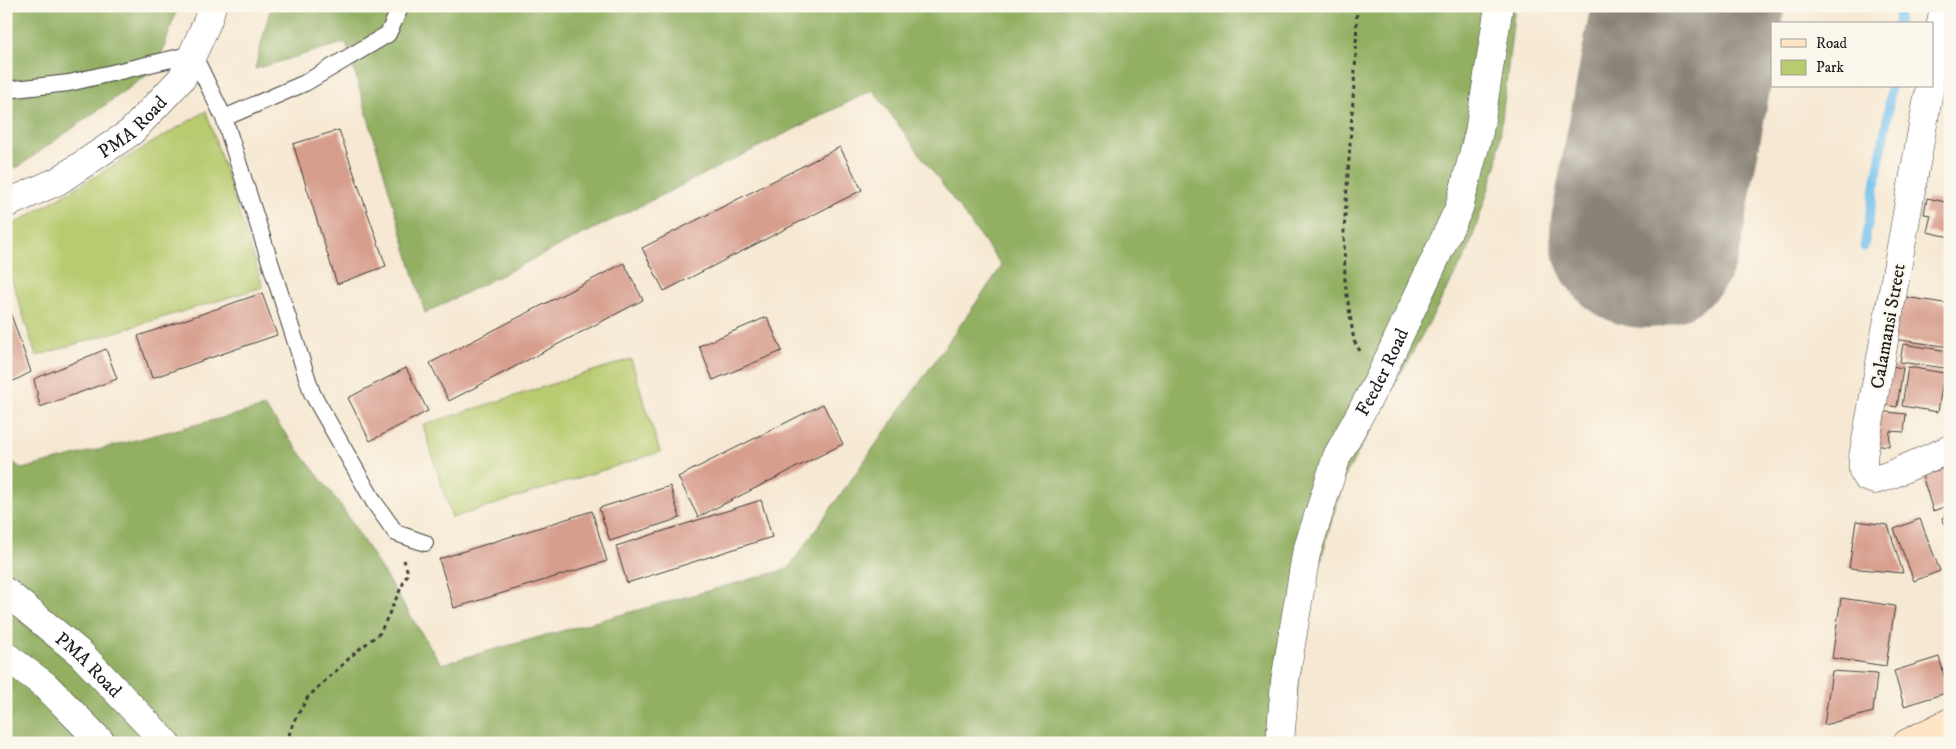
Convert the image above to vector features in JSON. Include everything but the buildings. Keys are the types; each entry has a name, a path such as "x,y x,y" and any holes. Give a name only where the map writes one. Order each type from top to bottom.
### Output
{"main road":[{"path":"1907,743 1950,722"}],"street":[{"name":"PMA Road","path":"6,204 58,181 132,132 182,78 208,20 212,6"},
{"name":"Feeder Road","path":"1280,743 1285,681 1306,554 1337,456 1378,382 1459,208 1479,132 1500,6"},
{"path":"1934,62 1944,6"},
{"name":"Calamansi Street","path":"1930,88 1863,457 1863,471 1866,477 1875,480 1950,449"},
{"name":"PMA Road","path":"6,592 80,654 166,743"},
{"path":"6,656 46,686 102,743"}],"lane":[{"path":"224,118 305,83 388,34 401,6"},
{"path":"6,90 69,83 192,54 224,118 312,393 374,502 396,533 425,544"}],"path":[{"path":"1357,6 1356,55 1344,232 1346,282 1354,341 1378,382"},
{"path":"286,743 294,721 308,696 357,651 380,633 408,573 396,533"}],"green space":[{"path":"6,6 178,6 157,68 18,167 6,167"},
{"path":"271,6 1515,6 1497,163 1468,251 1344,478 1312,591 1289,743 6,743 6,457 22,469 265,407 340,504 441,664 788,569 1002,266 873,90 425,313 346,42 255,69"},
{"path":"206,111 263,287 36,356 6,261 6,229"},
{"path":"631,359 660,452 452,518 423,425"}],"waterway":[{"path":"1898,22 1900,6"},
{"path":"1864,247 1891,88"}],"runway":[{"path":"1646,232 1688,6"}]}
